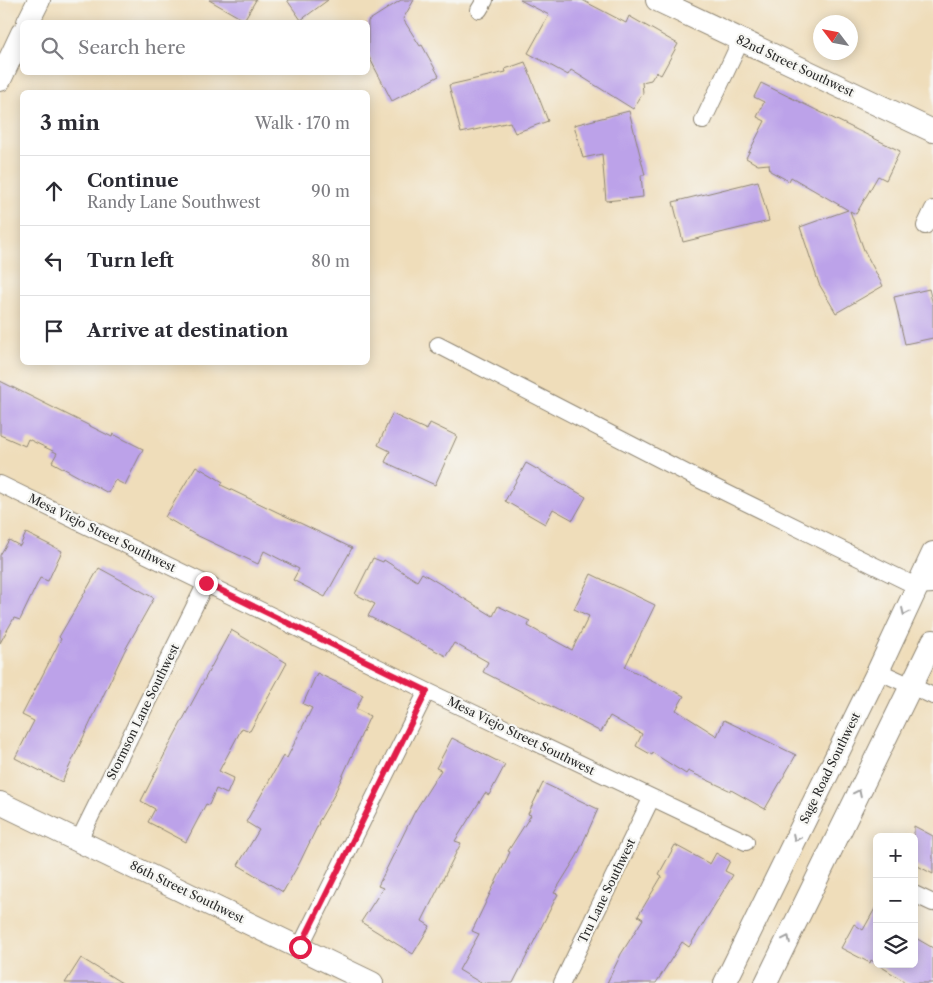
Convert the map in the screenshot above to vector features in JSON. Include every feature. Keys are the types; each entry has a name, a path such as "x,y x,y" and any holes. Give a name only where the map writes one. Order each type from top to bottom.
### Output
{"street":[{"path":"29,20 38,0"},
{"name":"82nd Street Southwest","path":"657,0 933,131"},
{"path":"0,80 20,37"},
{"path":"703,121 742,40"},
{"path":"925,226 933,209"},
{"path":"438,345 702,481 925,586"},
{"name":"Mesa Viejo Street Southwest","path":"0,484 652,799 746,842"},
{"name":"Sage Road Southwest","path":"725,983 878,670 925,586 933,553"},
{"name":"Stormson Lane Southwest","path":"79,840 206,583"},
{"path":"766,983 933,640"},
{"path":"878,670 933,696"},
{"path":"300,947 427,691"},
{"name":"Tru Lane Southwest","path":"562,983 652,799"},
{"name":"86th Street Southwest","path":"0,803 372,983"},
{"path":"918,896 933,903"}],"building":[{"path":"209,0 256,0 244,20"},
{"path":"287,0 328,0 301,20"},
{"path":"401,0 414,0 403,19 420,46 422,45 439,76 392,101 370,59 370,20"},
{"path":"520,0 582,0 626,23 629,16 678,44 661,75 656,72 651,80 642,82 643,93 633,109 571,70 568,75 528,53 549,15"},
{"path":"525,62 548,121 515,133 510,122 461,133 449,85 506,72 505,69"},
{"path":"761,83 900,151 886,180 878,176 856,214 850,211 864,250 883,286 836,313 819,284 800,227 848,210 791,177 789,181 770,171 769,164 758,165 746,158 765,121 757,117 764,102 754,97"},
{"path":"629,111 645,175 641,175 643,197 606,201 602,154 583,158 574,125"},
{"path":"758,181 769,221 683,242 673,202"},
{"path":"929,289 933,305 933,338 905,344 894,297"},
{"path":"0,381 112,437 113,434 143,449 125,485 115,480 108,493 52,462 57,453 28,439 25,446 0,435"},
{"path":"392,414 427,430 430,423 457,436 435,485 385,462 390,451 378,445"},
{"path":"526,463 586,497 573,520 553,509 545,524 505,501"},
{"path":"196,466 223,482 221,485 352,548 325,597 293,580 299,569 264,551 258,564 194,534 165,517"},
{"path":"26,533 62,551 48,581 40,578 20,620 14,618 0,643 0,555 9,540 20,546"},
{"path":"373,558 383,562 384,560 417,581 422,573 493,616 498,606 530,621 528,626 572,650 589,616 574,609 591,574 655,605 625,667 684,696 676,710 717,736 724,720 796,755 765,809 731,790 688,771 686,774 653,753 652,755 636,746 642,734 610,716 601,732 483,672 488,662 454,643 446,656 368,616 375,604 355,594"},
{"path":"99,568 154,598 125,650 62,782 15,758 34,721 22,715 61,639 59,637"},
{"path":"231,630 287,663 250,731 242,728 219,771 234,778 227,794 216,789 209,805 206,804 186,842 148,822 155,809 141,801"},
{"path":"317,673 363,695 356,709 370,716 333,797 283,892 238,865 259,830 246,822 283,756 287,758 312,708 303,704"},
{"path":"452,738 505,765 489,795 485,793 455,841 461,843 422,921 430,926 413,954 361,922 383,888 378,886 415,811 441,770 436,768"},
{"path":"543,783 598,809 577,856 554,893 558,894 513,983 481,983 459,970 479,934 472,931 510,852 508,851 531,815 528,814"},
{"path":"914,826 933,836 933,874 918,866 918,833 914,833"},
{"path":"675,845 710,864 716,853 730,861 725,871 733,875 689,947 682,942 656,983 607,983 621,954 643,919 638,916 662,876 659,874"},
{"path":"873,912 873,961 871,960 870,963 841,948 854,924 863,930"},
{"path":"918,939 933,948 933,983 907,983 883,968 918,968"},
{"path":"81,958 122,983 65,983"}],"route":[{"path":"206,583 427,691 300,947"}]}
